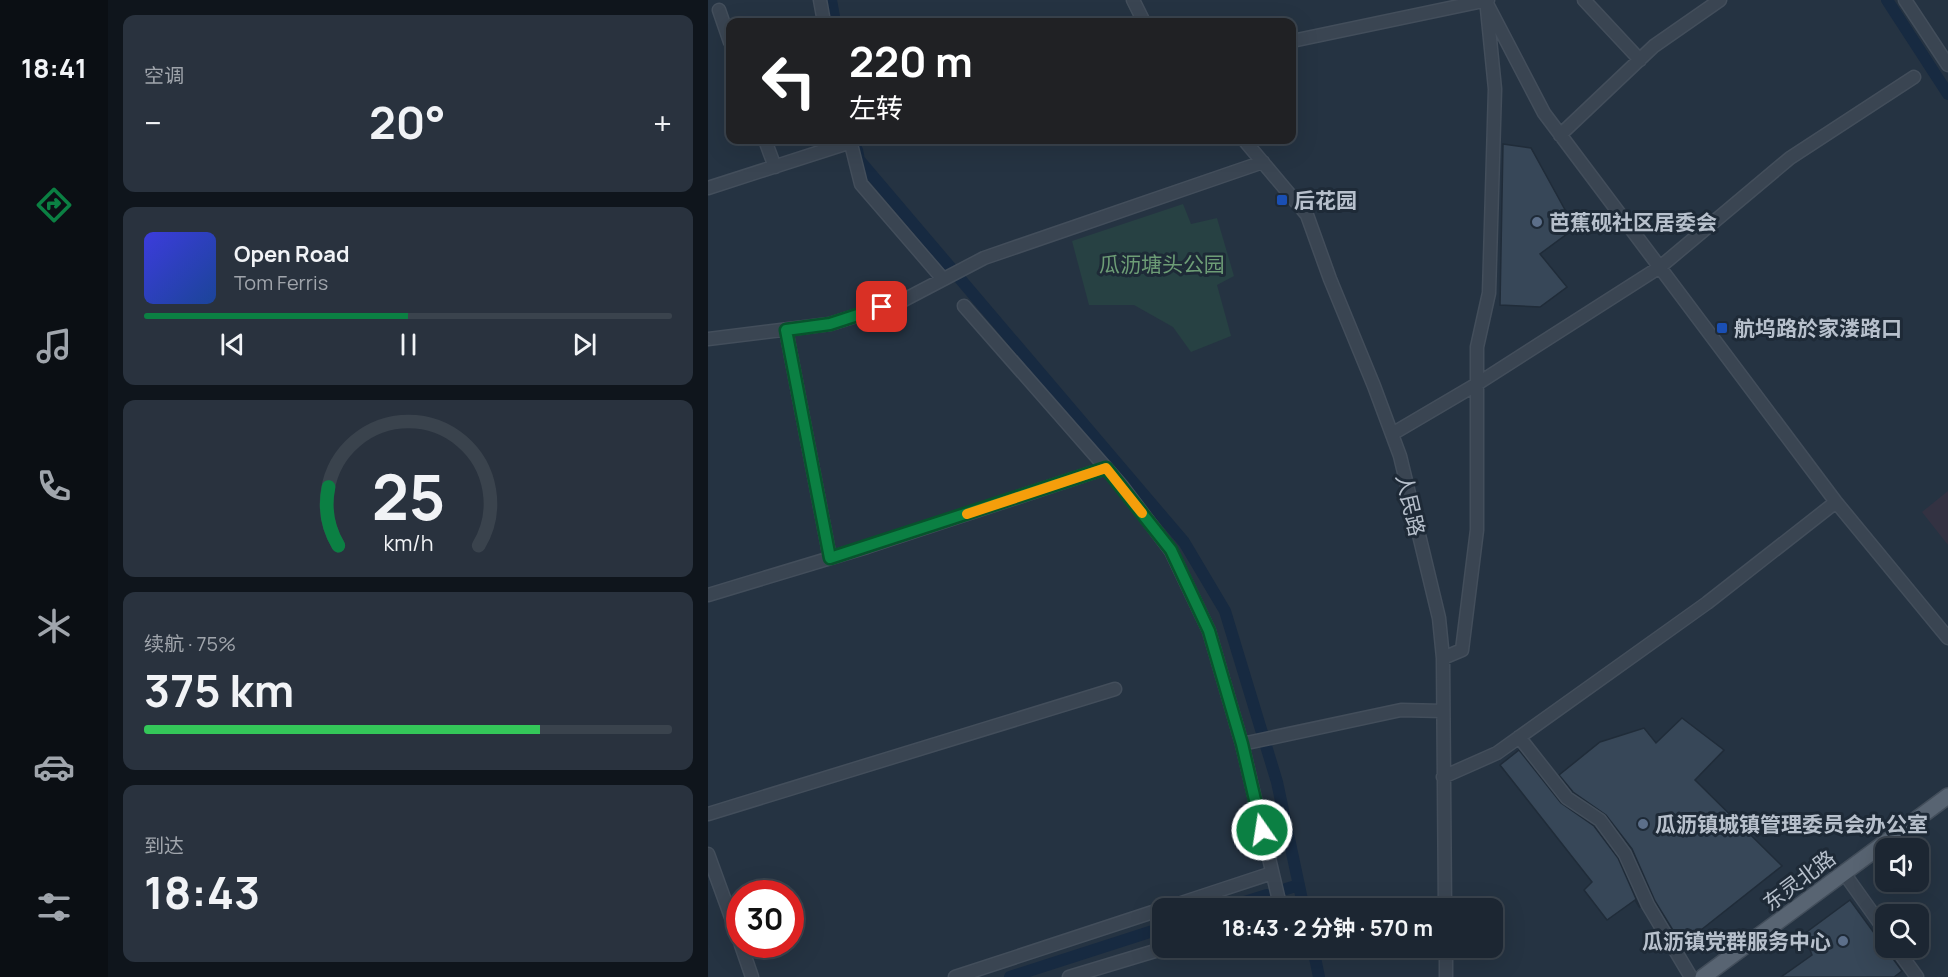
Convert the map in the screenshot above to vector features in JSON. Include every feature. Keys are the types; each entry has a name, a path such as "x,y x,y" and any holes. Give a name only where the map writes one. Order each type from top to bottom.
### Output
{"main road":[{"name":"东灵北路","path":"1703,977 1948,796"}],"street":[{"path":"820,0 823,18"},
{"path":"1133,0 1142,18"},
{"path":"1584,0 1640,60"},
{"path":"1560,135 1654,46 1720,0"},
{"path":"1905,0 1948,65"},
{"path":"1296,40 1487,1"},
{"path":"1487,1 1544,113 1836,502 1948,638"},
{"path":"1443,658 1462,650 1477,530 1477,347 1489,293 1496,89 1487,1"},
{"path":"719,10 726,30"},
{"path":"1392,434 1477,384 1660,267 1790,158 1914,77"},
{"path":"766,144 775,167"},
{"path":"708,188 842,144"},
{"path":"852,144 861,184 943,279"},
{"name":"人民路","path":"1247,144 1307,215 1400,456 1439,618 1443,658 1445,898"},
{"path":"708,339 830,324 900,302 979,261 1263,162"},
{"path":"964,306 1106,468 1171,550 1209,631 1243,744 1278,898"},
{"path":"786,330 830,558"},
{"path":"708,595 830,558 1106,468"},
{"path":"1443,777 1497,753 1707,603 1836,502"},
{"path":"708,814 1115,689"},
{"path":"1243,744 1401,710 1443,711"},
{"path":"1519,737 1568,798 1600,820 1625,854 1648,905 1691,977"},
{"path":"708,854 726,904"},
{"path":"1196,898 1272,873"},
{"path":"1844,873 1875,917"},
{"path":"955,977 1152,913"},
{"path":"1069,977 1152,952"},
{"path":"745,958 752,977"},
{"path":"1446,958 1446,977"},
{"path":"1903,958 1917,977"}],"shaded area":[{"path":"1948,491 1948,545 1922,512"}],"green space":[{"name":"瓜沥塘头公园","path":"1183,204 1191,224 1217,218 1234,276 1217,285 1231,336 1191,352 1173,327 1134,305 1089,305 1072,241"}],"building":[{"name":"芭蕉砚社区居委会","path":"1503,144 1531,148 1575,228 1540,254 1567,287 1540,307 1500,305"},
{"name":"瓜沥镇城镇管理委员会办公室","path":"1682,718 1724,750 1695,780 1782,866 1682,945 1655,901 1632,849 1606,815 1573,792 1559,775 1600,742 1644,728 1656,743"},
{"path":"1519,750 1561,803 1594,826 1618,858 1640,908 1635,900 1607,920 1584,890 1592,882 1500,765"},
{"name":"瓜沥镇党群服务中心","path":"1850,900 1875,934 1875,958 1892,958 1902,971 1894,977 1781,977 1812,955 1804,934"}],"waterway":[{"path":"831,0 834,18"},
{"path":"1887,0 1948,94"},
{"path":"857,150 859,160 1184,542 1225,611 1277,782 1302,898"},
{"path":"1286,889 1299,885"},
{"path":"1257,898 1267,895"},
{"path":"1010,977 1152,931"},
{"path":"1315,958 1319,977"}],"slow traffic":[{"path":"967,514 1106,468 1142,513"}],"place":[{"name":"后花园","path":"1282,200"},
{"name":"芭蕉砚社区居委会","path":"1537,222"},
{"name":"航坞路於家溇路口","path":"1722,328"},
{"name":"瓜沥镇城镇管理委员会办公室","path":"1643,824"},
{"name":"瓜沥镇党群服务中心","path":"1843,941"}],"route":[{"path":"882,307 830,324 786,330 830,558 867,548 1106,468 1171,550 1209,631 1242,744 1262,830"}]}
